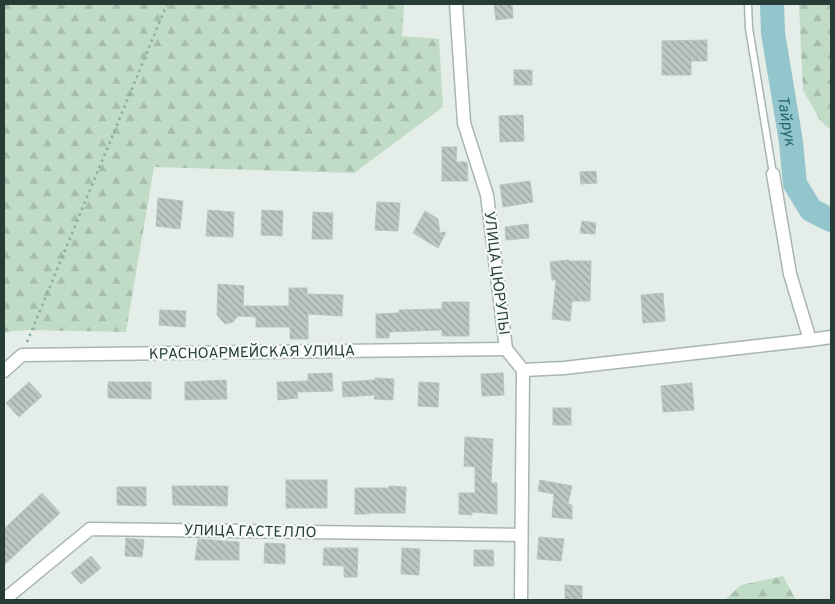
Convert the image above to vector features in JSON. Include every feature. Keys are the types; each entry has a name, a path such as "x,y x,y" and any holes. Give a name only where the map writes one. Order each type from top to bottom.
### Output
{"street":[{"name":"УЛИЦА ЦЮРУПЫ","path":"456,4 464,123 487,195 506,349 524,370"},
{"path":"773,174 790,274 810,340"},
{"path":"521,600 524,370 564,368 831,337"},
{"name":"КРАСНОАРМЕЙСКАЯ УЛИЦА","path":"22,355 506,349"},
{"path":"4,370 22,355"},
{"name":"УЛИЦА ГАСТЕЛЛО","path":"4,600 90,529 521,536"}],"lane":[{"path":"748,4 749,28 773,174"}],"path":[{"path":"22,355 167,4"}],"green space":[{"path":"4,4 404,4 402,36 439,39 443,107 354,173 154,167 126,332 27,330 4,332"},
{"path":"799,4 831,4 831,130 820,120 803,90"},
{"path":"783,576 796,600 725,600 741,585"}],"building":[{"path":"494,4 512,4 513,18 496,20"},
{"path":"707,40 707,61 691,61 691,75 662,75 662,41"},
{"path":"514,70 532,70 532,85 514,85"},
{"path":"523,115 524,141 500,142 499,116"},
{"path":"442,147 457,147 456,162 467,162 468,181 442,181"},
{"path":"596,171 597,183 581,184 580,172"},
{"path":"530,181 533,202 503,207 500,185"},
{"path":"158,198 183,201 180,229 156,226"},
{"path":"377,202 400,203 398,231 375,230"},
{"path":"208,210 234,212 233,237 206,236"},
{"path":"262,210 283,211 282,236 261,235"},
{"path":"425,211 438,219 440,233 446,232 438,248 413,233"},
{"path":"313,212 333,213 332,239 312,239"},
{"path":"582,221 596,223 595,234 580,233"},
{"path":"528,224 529,238 506,240 505,227"},
{"path":"568,260 591,261 590,301 572,301 570,321 552,319 556,280 552,280 550,262"},
{"path":"218,284 244,286 243,306 289,306 289,288 307,288 307,294 343,295 342,316 308,314 308,339 290,339 290,327 256,327 256,317 238,316 233,322 225,324 217,315"},
{"path":"663,293 665,321 643,323 641,295"},
{"path":"442,302 469,302 469,336 442,336 442,330 389,332 389,338 376,338 376,314 399,313 399,310 442,309"},
{"path":"160,310 186,311 185,327 159,325"},
{"path":"332,373 333,391 297,392 298,398 278,400 277,382 308,381 308,374"},
{"path":"503,373 504,395 482,396 481,374"},
{"path":"375,378 394,379 393,400 374,399 375,395 343,397 342,382 375,380"},
{"path":"226,380 227,399 185,400 185,382"},
{"path":"29,382 42,396 19,417 6,403"},
{"path":"108,382 151,382 151,399 108,398"},
{"path":"419,382 439,383 438,407 418,406"},
{"path":"692,383 694,410 663,412 661,386"},
{"path":"553,408 571,408 571,425 553,425"},
{"path":"465,437 493,439 491,483 497,483 497,514 472,512 472,515 459,514 459,493 475,493 475,467 464,466"},
{"path":"286,480 327,480 327,508 286,508"},
{"path":"540,480 572,486 568,504 572,505 572,519 552,517 554,494 538,491"},
{"path":"172,486 228,486 227,506 173,505"},
{"path":"389,486 406,487 405,513 355,514 355,488 389,488"},
{"path":"117,487 146,487 146,506 117,505"},
{"path":"42,493 60,513 4,565 4,529"},
{"path":"539,537 564,539 561,561 537,559"},
{"path":"126,538 144,540 142,557 125,556"},
{"path":"198,539 239,542 239,560 195,560"},
{"path":"265,543 285,544 285,564 264,563"},
{"path":"324,548 358,548 357,577 344,577 344,566 323,565"},
{"path":"402,548 420,549 419,575 401,574"},
{"path":"474,550 493,550 494,566 474,566"},
{"path":"91,556 101,568 81,584 71,573"},
{"path":"565,585 582,586 582,600 565,600"}],"waterway":[{"name":"Тайрук","path":"772,4 773,33 791,142 795,184 811,210 831,220"}]}
